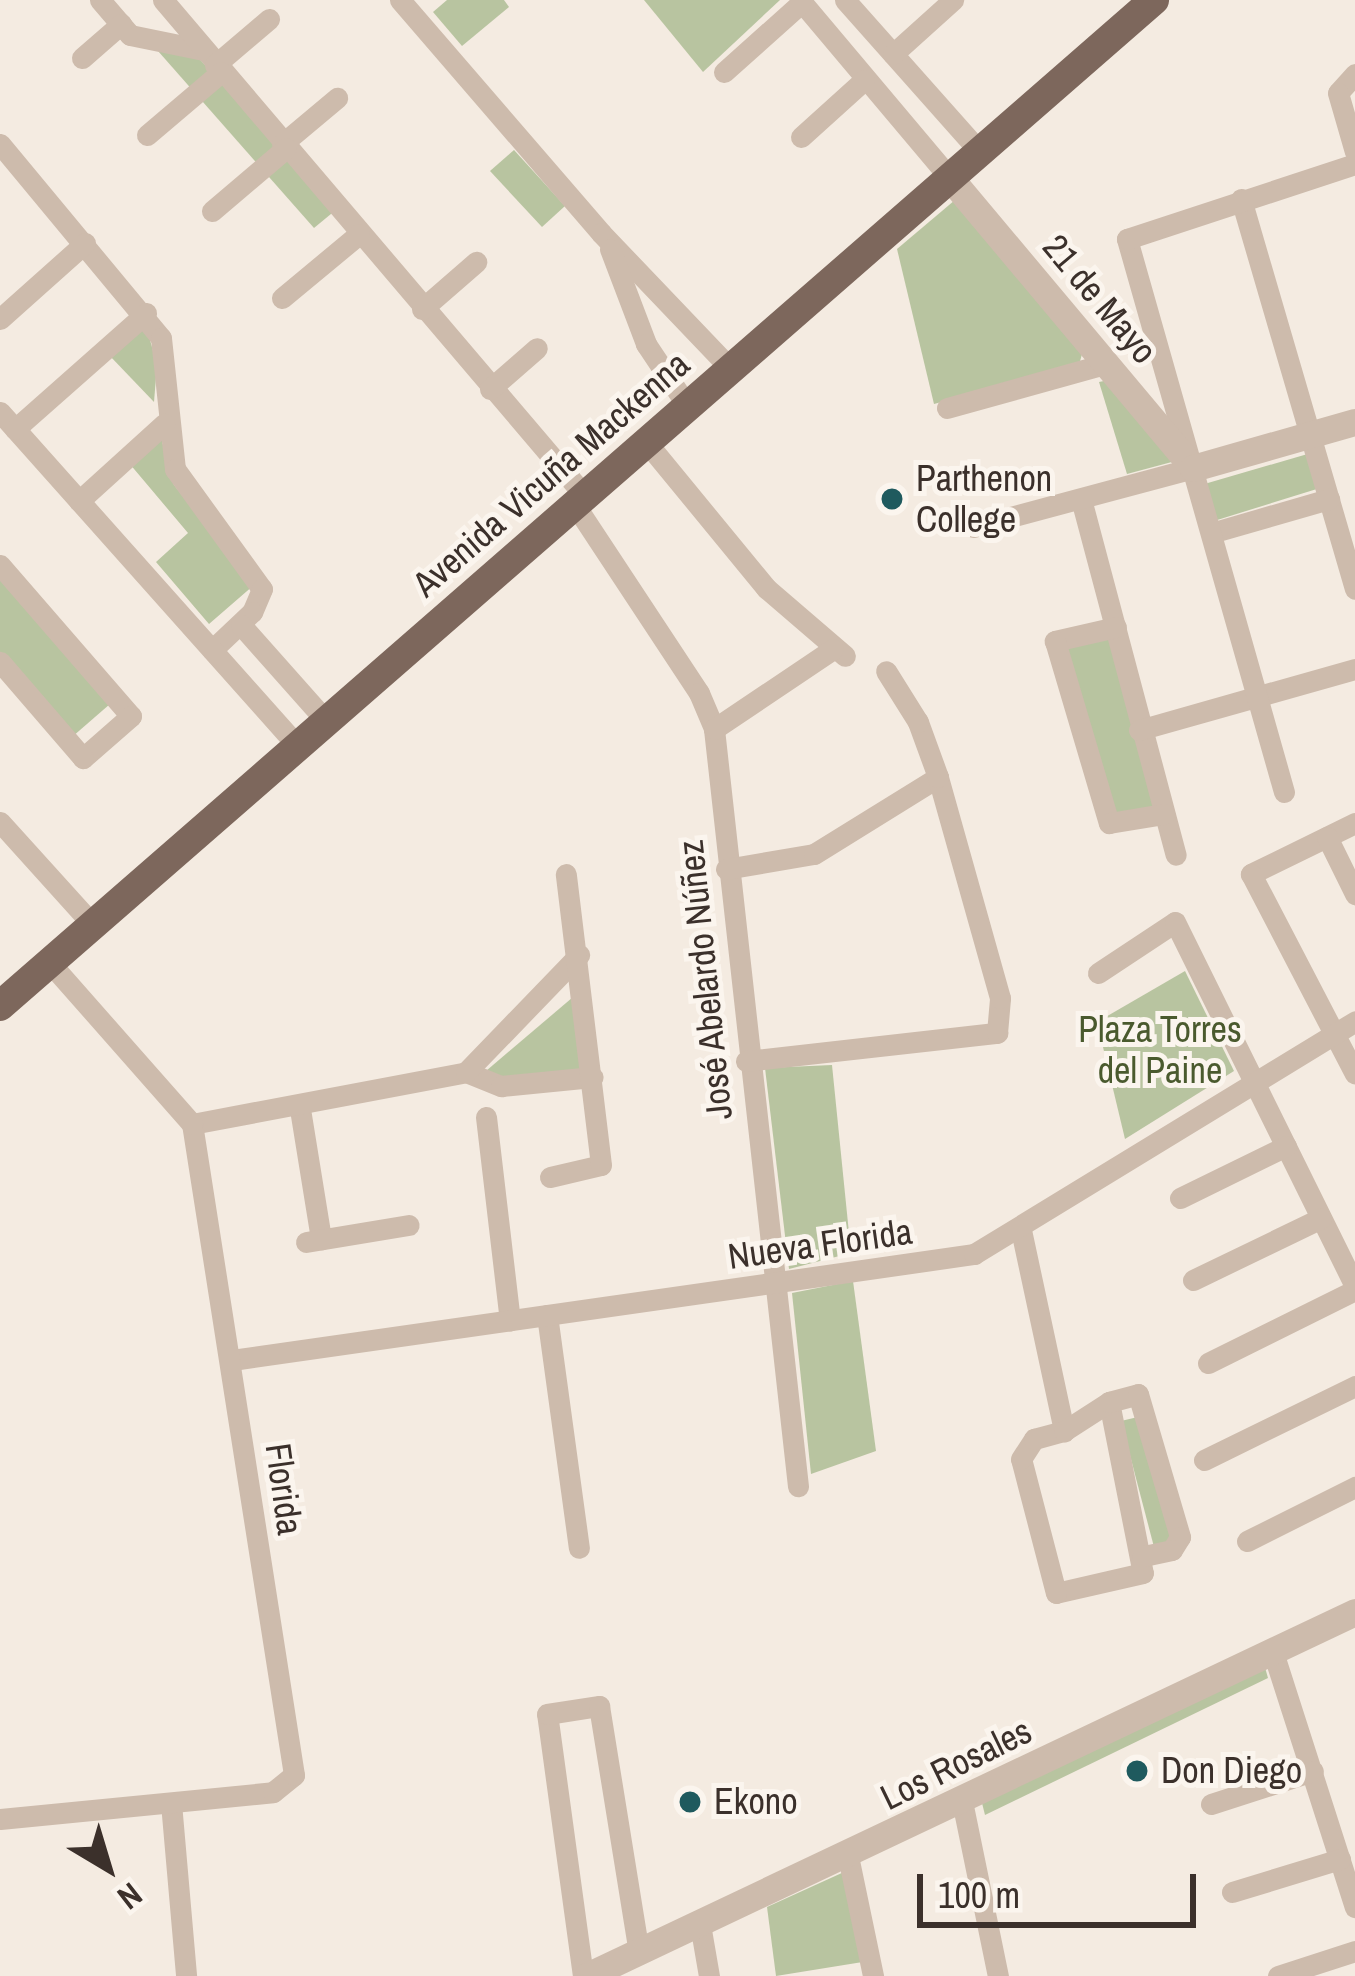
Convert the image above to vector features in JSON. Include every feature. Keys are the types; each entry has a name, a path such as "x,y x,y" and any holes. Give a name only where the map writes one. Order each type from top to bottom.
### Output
{"main road":[{"name":"Avenida Vicuña Mackenna","path":"0,1006 980,152 1142,4"}],"street":[{"path":"100,0 121,24 158,45 213,62"},
{"name":"José Abelardo Núñez","path":"163,0 580,501 699,693 714,729 746,1061 798,1486"},
{"path":"844,0 980,152"},
{"path":"893,54 953,0"},
{"path":"724,71 800,2 950,178"},
{"path":"410,4 601,233 731,368"},
{"path":"147,135 213,62 268,19"},
{"path":"82,58 121,24"},
{"path":"1347,79 1355,152"},
{"path":"801,137 864,80"},
{"path":"212,211 337,98"},
{"path":"0,144 9,172 86,243 146,313 164,354 164,424 179,480 254,573 259,602 212,650"},
{"path":"1284,792 1128,235 1355,164"},
{"name":"21 de Mayo","path":"950,178 1193,468"},
{"path":"1241,199 1355,590"},
{"path":"601,233 631,292 646,344 688,406"},
{"path":"282,298 359,234"},
{"path":"0,319 86,243"},
{"path":"422,309 476,262"},
{"path":"146,313 8,421 298,747"},
{"path":"490,389 537,348"},
{"path":"947,408 1108,363"},
{"path":"973,527 1355,422"},
{"path":"79,500 164,424"},
{"path":"646,442 766,588 839,652 714,729"},
{"path":"1081,499 1176,855"},
{"path":"1211,533 1329,499"},
{"path":"0,565 131,716 82,758 8,688 0,662"},
{"path":"241,625 327,722"},
{"path":"1116,627 1055,641 1109,823 1164,814"},
{"path":"1139,730 1355,669"},
{"path":"746,1061 997,1033 1000,998 938,777 918,722 886,671"},
{"path":"726,869 814,854 938,777"},
{"path":"0,823 93,926"},
{"path":"1355,823 1251,874 1355,1074"},
{"path":"1328,837 1355,894"},
{"path":"550,1177 602,1165 566,874"},
{"path":"1098,973 1175,922 1355,1289 1208,1363"},
{"path":"50,963 192,1124 299,1109 466,1072 579,955"},
{"name":"Nueva Florida","path":"232,1360 957,1258 1021,1230 1252,1078 1355,1021"},
{"path":"466,1072 501,1086 593,1077"},
{"path":"299,1109 314,1241 409,1225"},
{"path":"486,1117 510,1321"},
{"name":"Florida","path":"0,1820 279,1791 294,1775 192,1124"},
{"path":"1180,1198 1286,1146"},
{"path":"1193,1280 1321,1218"},
{"path":"1021,1230 1064,1431"},
{"path":"547,1316 579,1548"},
{"path":"1204,1460 1355,1386"},
{"path":"1109,1402 1144,1556 1136,1577 1056,1593 1024,1448 1064,1431 1109,1402 1131,1393 1144,1401 1180,1537 1172,1550 1144,1556"},
{"path":"1247,1541 1355,1487"},
{"name":"Los Rosales","path":"585,1976 848,1856 1355,1612"},
{"path":"1274,1652 1355,1907"},
{"path":"585,1976 547,1714 599,1706 639,1952"},
{"path":"1210,1804 1312,1771"},
{"path":"962,1801 998,1976"},
{"path":"171,1802 186,1976"},
{"path":"848,1856 873,1976"},
{"path":"1232,1892 1340,1858"},
{"path":"700,1924 709,1976"},
{"path":"1278,1976 1355,1952"}],"green space":[{"path":"447,0 504,0 509,7 462,46 433,12"},
{"path":"644,0 780,0 703,72"},
{"path":"158,51 195,54 337,209 314,228"},
{"path":"514,150 565,206 542,227 490,171"},
{"path":"955,200 1082,354 1079,365 934,404 897,249"},
{"path":"145,322 157,365 154,402 109,355"},
{"path":"1114,379 1183,459 1127,474 1099,382"},
{"path":"160,434 174,485 254,585 209,624 156,562 188,533 129,463"},
{"path":"1311,453 1320,488 1214,521 1201,485"},
{"path":"0,578 110,704 72,737 0,653"},
{"path":"1110,637 1154,807 1115,814 1065,647"},
{"name":"Plaza Torres del Paine","path":"1185,971 1234,1071 1125,1139 1097,1022"},
{"path":"586,986 597,1068 496,1080 486,1071"},
{"path":"832,1065 851,1253 789,1269 765,1068"},
{"path":"853,1281 876,1451 811,1474 792,1293"},
{"path":"1142,1416 1175,1541 1154,1547 1121,1421"},
{"path":"1264,1664 1268,1678 985,1815 981,1799"},
{"path":"855,1867 875,1960 776,1976 767,1907"}],"place":[{"name":"Parthenon College","path":"892,499"},
{"name":"Don Diego","path":"1137,1771"},
{"name":"Ekono","path":"690,1802"}]}
